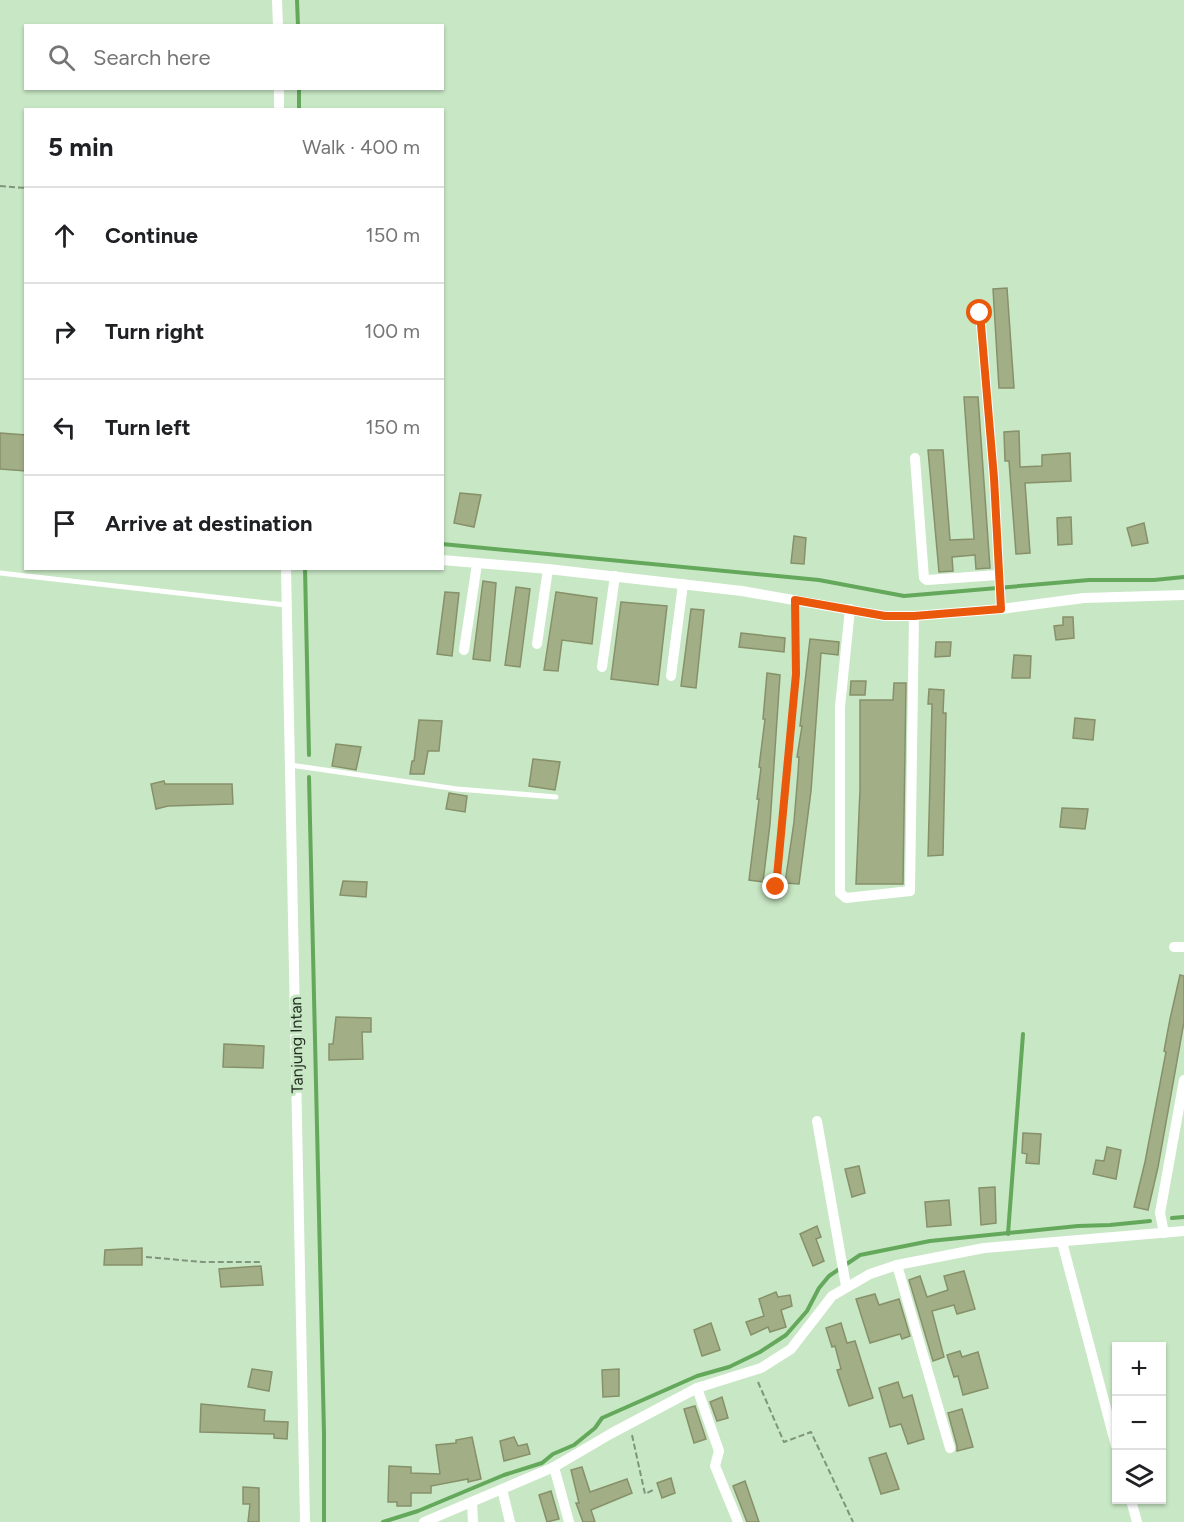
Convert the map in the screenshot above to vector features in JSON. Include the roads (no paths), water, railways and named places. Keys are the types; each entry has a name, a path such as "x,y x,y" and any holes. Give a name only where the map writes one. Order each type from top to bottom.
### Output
{"street":[{"path":"277,0 278,24"},
{"path":"279,90 279,108"},
{"path":"980,313 994,478 1000,604"},
{"path":"915,458 924,578 927,580 998,578"},
{"path":"444,560 683,584 885,616 914,616 1000,604 1084,598 1184,595"},
{"path":"464,650 477,564"},
{"path":"537,644 548,569"},
{"name":"Tanjung Intan","path":"286,570 306,1522"},
{"path":"602,667 615,576"},
{"path":"671,676 683,584"},
{"path":"850,609 840,707 840,893 846,898 910,891 914,616"},
{"path":"1164,1233 1160,1213 1184,1080"},
{"path":"818,1120 846,1286"},
{"path":"424,1522 554,1467 697,1388 761,1368 791,1348 832,1296 870,1274 897,1265 984,1248 1184,1231"},
{"path":"1062,1242 1112,1431"},
{"path":"897,1265 950,1448"},
{"path":"697,1388 719,1451 715,1459 715,1466 738,1522"},
{"path":"554,1467 569,1522"},
{"path":"502,1489 510,1522"},
{"path":"472,1502 473,1522"},
{"path":"1132,1504 1137,1522"}],"lane":[{"path":"0,573 286,605"},
{"path":"290,765 457,789 556,797"}],"waterway":[{"path":"297,0 298,24"},
{"path":"299,90 299,108"},
{"path":"444,544 819,580 904,596 1089,580 1154,580 1184,577"},
{"path":"305,570 309,755"},
{"path":"309,777 324,1522"},
{"path":"1008,1234 1023,1034"},
{"path":"1172,1218 1184,1217"},
{"path":"383,1522 418,1511 504,1475 542,1463 553,1454 574,1445 595,1428 602,1418 697,1376 729,1367 760,1352 786,1335 807,1311 819,1288 829,1276 860,1255 930,1241 1150,1221"}]}
